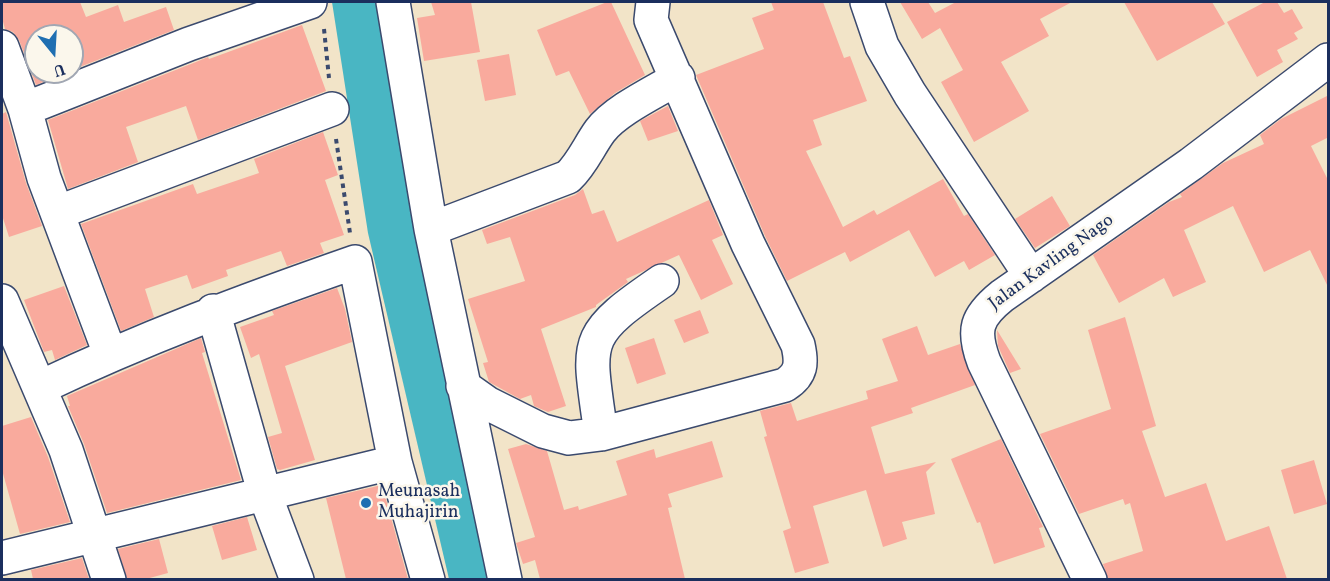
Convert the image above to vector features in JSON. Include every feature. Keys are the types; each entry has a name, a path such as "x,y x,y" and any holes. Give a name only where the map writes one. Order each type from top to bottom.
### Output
{"street":[{"path":"25,109 189,44 310,2"},
{"path":"393,2 430,229 505,579"},
{"path":"463,386 487,403 557,436 569,438 601,434 785,385 793,380 802,363 798,345 748,244 651,20 653,2"},
{"path":"867,2 882,46 1031,276"},
{"path":"2,47 25,109 37,156 110,354"},
{"name":"Jalan Kavling Nago","path":"1090,579 1069,532 1017,435 978,346 977,328 987,308 1191,164 1329,60"},
{"path":"430,229 568,177 576,170 601,129 627,109 678,78"},
{"path":"59,212 332,109"},
{"path":"41,387 110,354 213,311 355,262 395,462 428,579"},
{"path":"601,434 592,366 595,341 608,321 662,281"},
{"path":"2,301 41,387 66,450 109,579"},
{"path":"213,311 265,495 297,579"},
{"path":"2,558 395,462"}],"water":[{"path":"332,2 386,2 499,579 449,579 368,233"}],"building":[{"path":"2,2 80,2 86,17 118,5 124,22 166,7 174,30 84,65 84,24 24,24 24,53 13,32 5,29"},
{"path":"431,2 471,2 480,52 424,61 417,18 435,15"},
{"path":"611,2 645,75 615,93 590,114 569,71 556,76 537,30"},
{"path":"771,2 823,2 844,58 850,56 867,101 813,120 822,145 806,151 843,227 874,210 877,215 943,179 964,216 968,214 995,255 969,270 964,261 935,277 909,230 850,262 845,252 787,281 765,236 696,75 764,49 752,18 774,10"},
{"path":"900,2 928,2 935,13 956,2 1072,2 1040,19 1049,36 1001,62 1029,111 974,142 941,82 963,70 940,28 922,39"},
{"path":"1124,2 1212,2 1225,24 1157,61"},
{"path":"1265,2 1277,2 1284,13 1292,9 1303,28 1294,33 1298,39 1277,50 1283,62 1257,77 1227,22"},
{"path":"302,25 326,91 198,140 186,106 126,127 138,162 68,189 48,120 208,57 209,59"},
{"path":"509,54 516,95 485,101 477,60"},
{"path":"1329,95 1329,137 1311,146 1329,182 1329,289 1310,250 1264,272 1233,206 1184,230 1206,282 1173,297 1164,278 1119,303 1093,255 1169,202 1182,197 1180,194 1223,163 1264,144 1260,135 1281,119"},
{"path":"668,106 678,131 648,141 640,121"},
{"path":"6,112 26,183 42,226 9,237 2,215 2,114"},
{"path":"323,132 338,175 325,180 344,235 320,243 324,253 287,266 281,251 226,270 228,276 192,289 187,275 145,289 154,317 121,331 81,224 193,184 197,194 259,173 254,159"},
{"path":"583,189 592,214 604,210 617,242 709,200 723,235 712,240 733,284 701,300 679,255 626,279 628,282 596,307 541,329 566,406 548,412 534,406 531,395 520,399 489,382 483,363 488,362 468,299 525,281 510,237 487,244 482,230 575,195"},
{"path":"1052,196 1070,226 1035,248 1015,219"},
{"path":"64,286 87,345 55,360 52,350 44,352 24,300"},
{"path":"337,288 345,309 352,342 285,366 315,460 280,470 277,469 268,437 282,433 259,354 251,358 240,327 274,315 272,311"},
{"path":"700,310 709,333 684,343 674,320"},
{"path":"1125,317 1156,426 1142,431 1165,497 1206,483 1226,541 1269,526 1287,579 1108,579 1103,564 1143,551 1130,503 1125,505 1123,499 1079,514 1040,434 1111,409 1088,330"},
{"path":"917,326 928,355 960,344 975,385 911,408 913,413 871,427 885,474 936,462 926,472 935,514 902,522 907,539 883,547 866,490 813,506 829,563 795,573 783,531 791,528 764,437 767,436 760,411 791,403 797,421 868,399 866,391 898,381 882,339"},
{"path":"997,330 1021,369 1010,373 998,346"},
{"path":"201,338 205,352 202,353 241,480 107,513 84,444 68,406 70,406 67,396"},
{"path":"654,338 666,374 637,384 625,348"},
{"path":"31,417 48,457 70,522 20,534 2,470 2,426"},
{"path":"1001,439 1043,527 1039,528 1045,547 994,564 980,522 977,523 951,459"},
{"path":"712,441 723,477 668,494 672,507 668,508 685,579 540,579 535,560 523,564 516,543 535,537 508,449 526,444 547,451 564,510 578,506 579,510 627,495 616,461 654,449 656,458"},
{"path":"1314,460 1327,504 1294,514 1281,470"},
{"path":"382,485 408,579 346,579 326,498"},
{"path":"247,517 257,550 222,560 212,526"},
{"path":"159,539 168,573 146,579 127,579 118,549"},
{"path":"82,558 89,579 33,579 31,570"}],"place":[{"name":"Meunasah Muhajirin","path":"366,503"}]}
